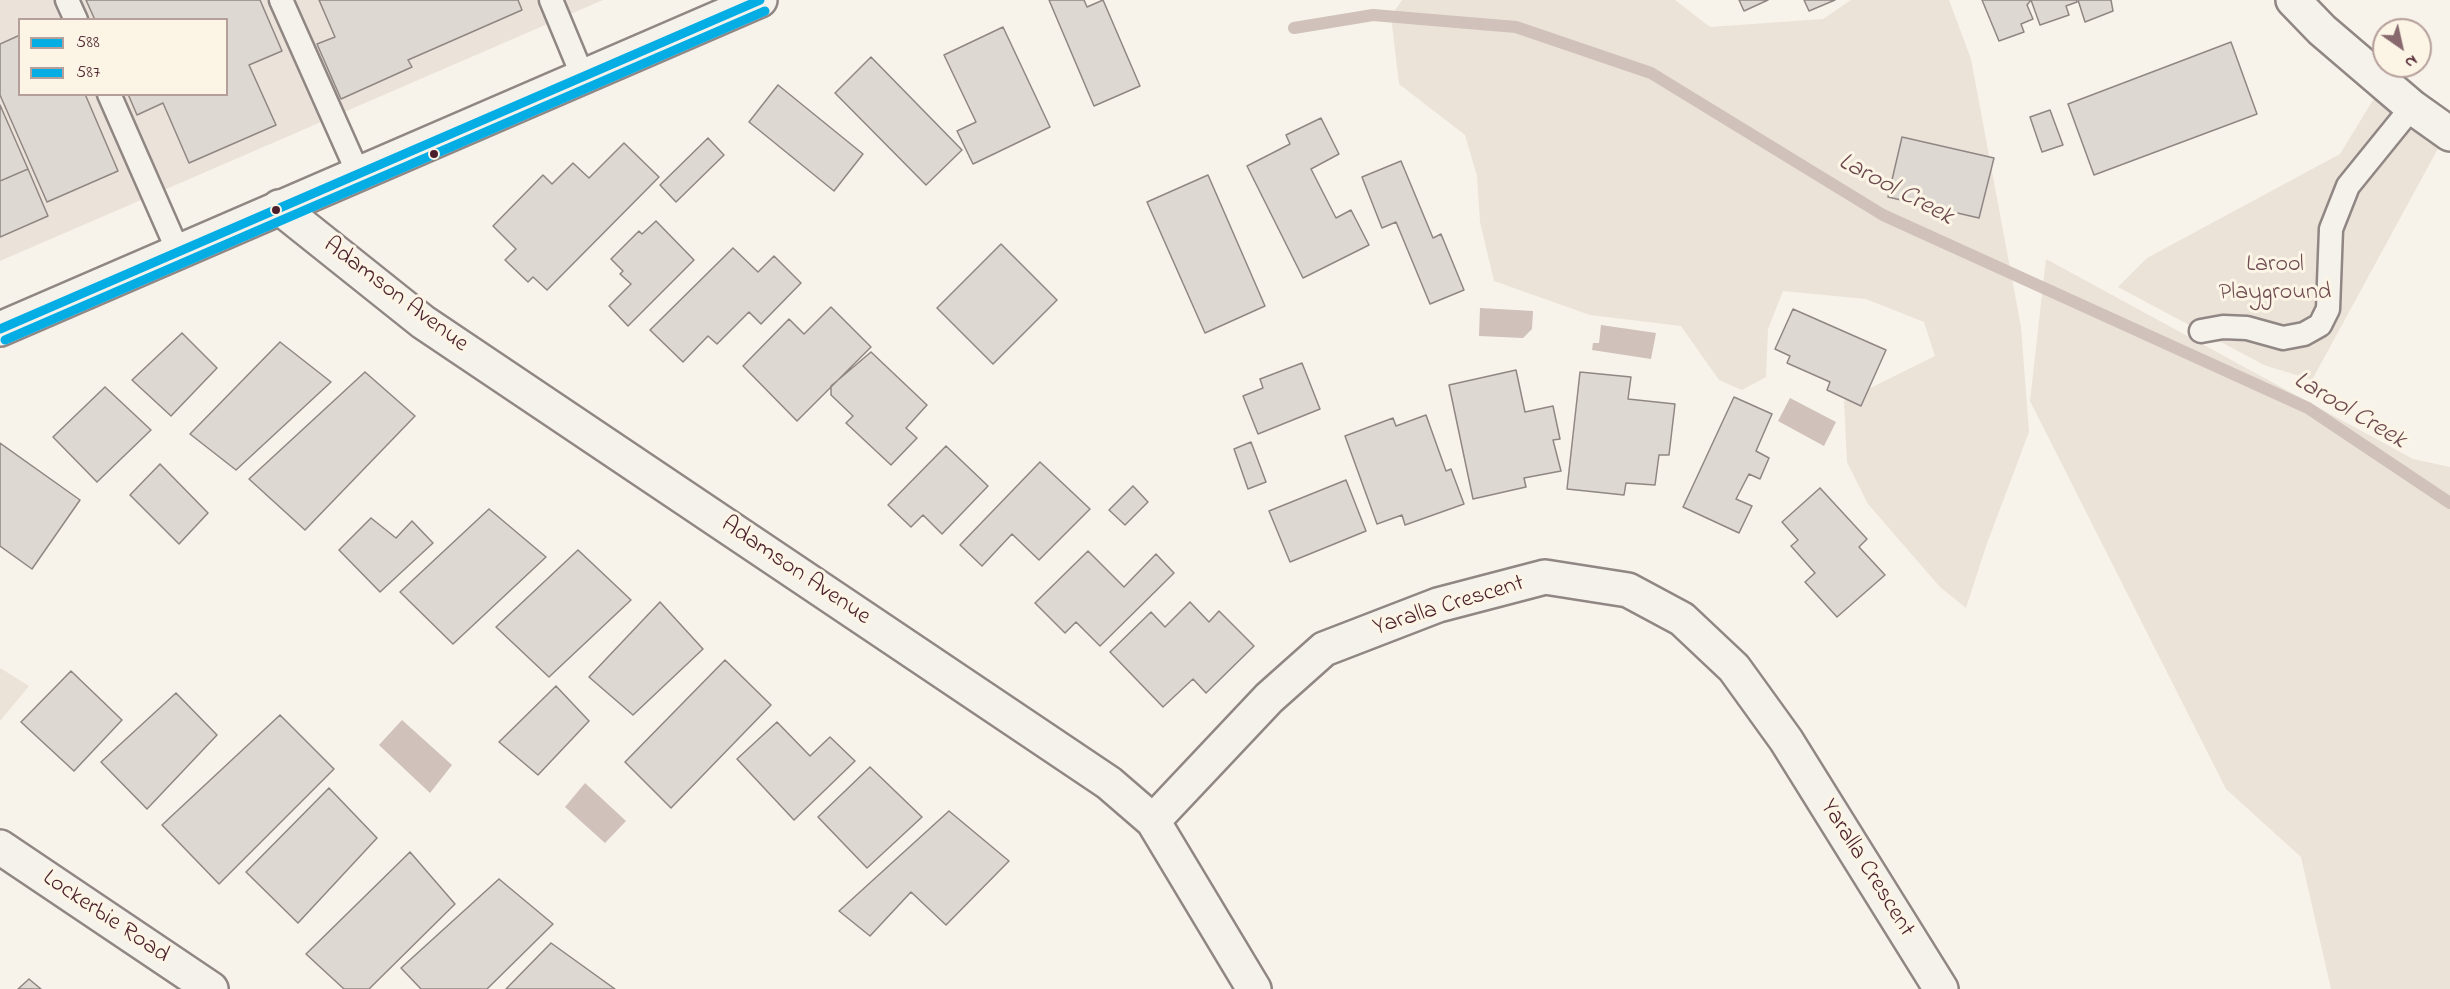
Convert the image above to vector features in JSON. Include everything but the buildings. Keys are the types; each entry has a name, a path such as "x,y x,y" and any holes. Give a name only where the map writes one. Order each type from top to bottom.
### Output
{"street":[{"path":"0,329 760,0"},
{"path":"2293,0 2322,30 2412,107 2450,134"},
{"name":"Adamson Avenue","path":"279,207 423,322 1109,783 1153,821 1254,989"},
{"name":"Yaralla Crescent","path":"1153,821 1269,698 1324,649 1438,605 1545,578 1628,590 1682,619 1734,668 1786,740 1941,989"},
{"name":"Lockerbie Road","path":"0,847 211,989"}],"lane":[{"path":"67,0 75,18"},
{"path":"281,0 358,173"},
{"path":"551,0 583,76"},
{"path":"110,96 178,251"},
{"path":"2201,331 2223,327 2247,328 2283,338 2304,334 2320,325 2328,309 2331,229 2348,186 2412,107"}],"shaded area":[{"path":"0,0 603,0 0,261"},
{"path":"1480,308 1533,311 1532,329 1523,338 1479,336"},
{"path":"1601,325 1656,333 1651,359 1592,350 1593,343 1599,343"},
{"path":"1790,398 1836,422 1824,446 1778,421"},
{"path":"402,720 452,765 430,793 379,745"},
{"path":"585,783 626,821 605,843 565,807"}],"green space":[{"path":"1402,0 1675,0 1710,27 1823,19 1851,0 1949,0 1971,59 2021,327 2029,432 1986,546 1966,608 1940,587 1868,504 1847,462 1844,401 1935,356 1924,322 1866,299 1783,291 1768,329 1766,377 1742,390 1719,380 1681,326 1590,315 1494,281 1480,222 1477,176 1465,135 1399,84 1391,16"},
{"name":"Larool Playground","path":"2384,82 2447,132 2312,380 2264,365 2118,287 2147,258 2340,154"},
{"path":"2046,259 2413,459 2450,467 2450,989 2331,989 2301,857 2226,789 2030,401"},
{"path":"0,668 29,686 0,721"}],"waterway":[{"name":"Larool Creek","path":"1294,28 1373,15 1516,27 1651,73 1883,215 2308,408 2450,503"}],"transit line":[{"name":"588","path":"0,329 760,0"},
{"name":"587","path":"5,340 765,11"}]}
